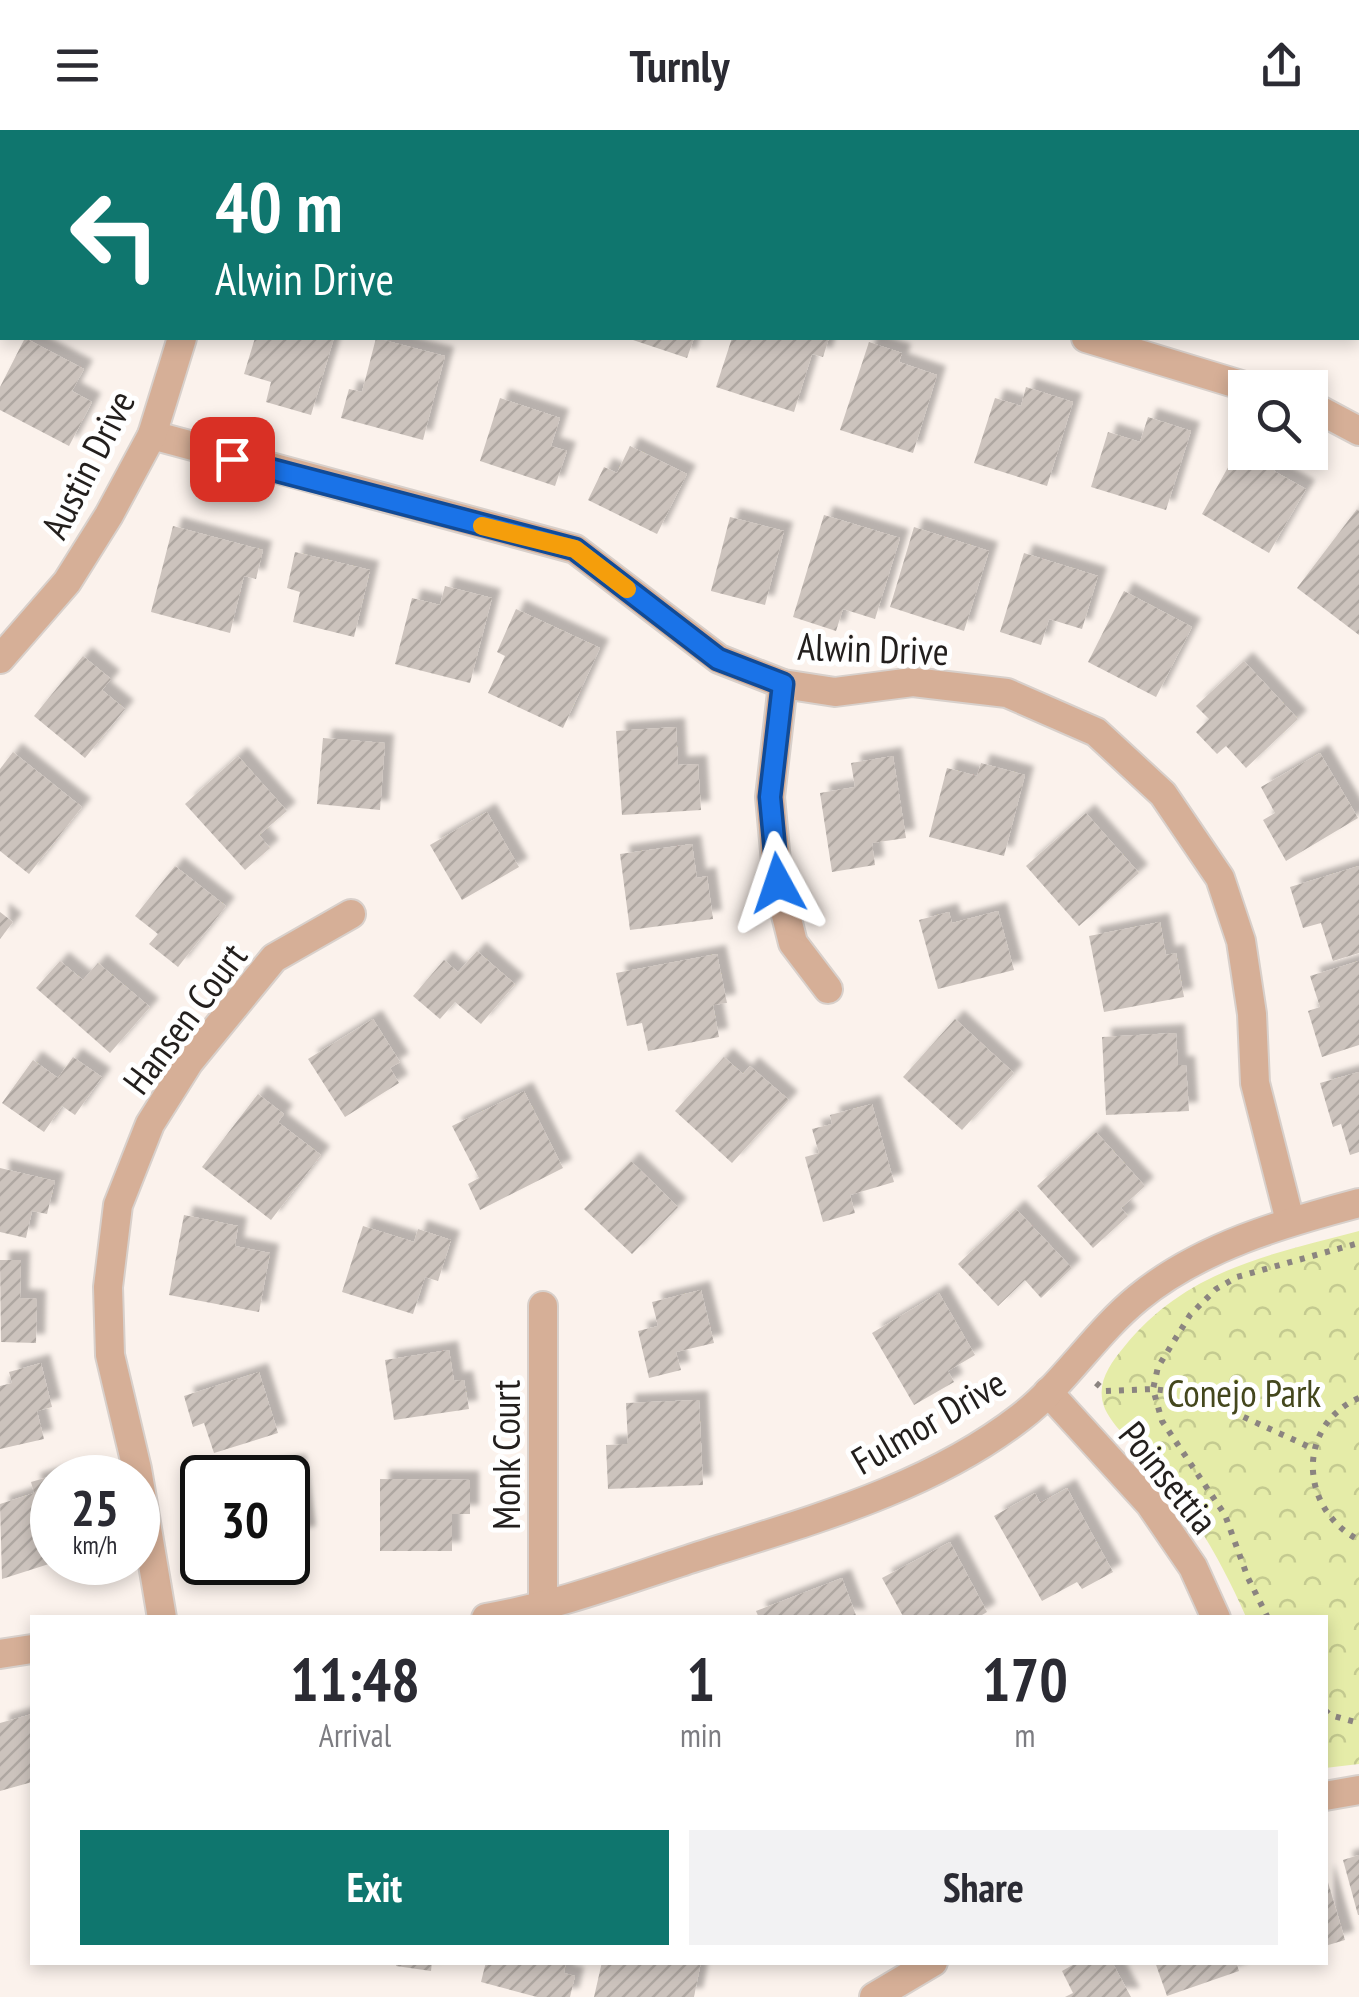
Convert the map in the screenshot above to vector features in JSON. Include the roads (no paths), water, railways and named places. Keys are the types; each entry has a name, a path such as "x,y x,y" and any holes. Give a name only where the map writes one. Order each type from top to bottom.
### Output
{"street":[{"name":"Austin Drive","path":"0,659 68,582 109,514 152,435 181,340"},
{"path":"1093,340 1228,381"},
{"path":"1328,415 1359,431"},
{"name":"Alwin Drive","path":"152,435 196,450 575,549 718,659 783,684 835,692 913,682 1007,693 1096,732 1163,794 1220,878 1240,941 1252,1014 1255,1083 1290,1221"},
{"path":"783,684 770,797 778,883 794,943 828,989"},
{"name":"Hansen Court","path":"162,1615 138,1469 110,1355 108,1288 118,1204 150,1124 190,1062 274,958 351,914"},
{"name":"Fulmor Drive","path":"497,1615 608,1586 876,1499 1021,1417 1138,1298 1197,1260 1290,1221 1359,1203"},
{"name":"Monk Court","path":"542,1306 542,1603"},
{"name":"Poinsettia","path":"1048,1392 1150,1504 1193,1568 1215,1615"},
{"path":"0,1654 30,1649"},
{"path":"1328,1795 1359,1790"},
{"path":"874,1997 928,1965"}],"park label":[{"name":"Conejo Park","path":"1244,1392"}]}
